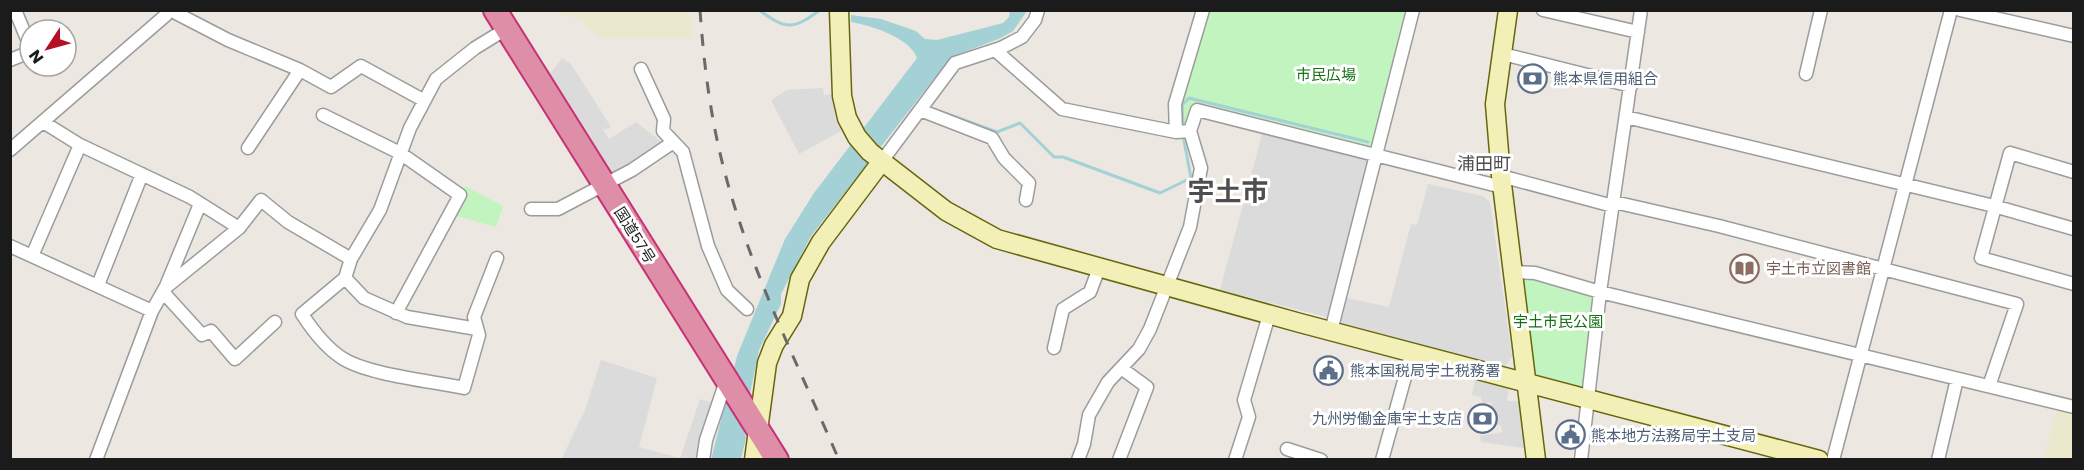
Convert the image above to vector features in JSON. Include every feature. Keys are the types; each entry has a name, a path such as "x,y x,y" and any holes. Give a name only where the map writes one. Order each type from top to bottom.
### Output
{"highway":[{"name":"国道57号","path":"501,20 777,459"}],"street":[{"path":"10,150 169,10 228,40 300,70 331,87 361,66 423,100"},
{"path":"839,10 842,96 847,118 857,137 876,156 946,211 980,231 1014,245 1331,332 1819,459"},
{"path":"754,459 754,423 767,363 774,345 792,316 800,279 821,242 876,156 920,110 955,63 995,50 1022,37 1035,20 1038,10"},
{"path":"1176,132 1175,104 1203,10"},
{"path":"1331,332 1413,10"},
{"path":"1508,10 1495,105 1501,182 1536,459"},
{"path":"1543,10 1638,32"},
{"path":"1581,459 1600,292 1641,10"},
{"path":"1806,74 1821,10"},
{"path":"1833,459 1907,185 1951,10"},
{"path":"1960,10 2073,36"},
{"path":"497,258 474,317 479,335 464,388 366,368 343,359 317,336 302,314 345,278 351,259 380,210 400,153 423,100 436,79 475,48 501,20"},
{"path":"995,50 1062,109 1176,132 1190,131"},
{"path":"1503,54 1631,86"},
{"path":"641,69 664,119 663,131 683,152 708,246 727,290 747,309"},
{"path":"248,148 300,70"},
{"path":"920,110 993,138 1004,158 1029,183 1026,200"},
{"path":"1078,459 1084,444 1089,415 1108,382 1139,349 1167,287 1190,227 1201,168 1190,131 1197,110 1501,182 1719,226 1883,271 2017,304 1989,386"},
{"path":"322,115 400,153 460,195 396,313"},
{"path":"1626,117 1994,206 2073,230"},
{"path":"43,122 80,146 142,174 200,204 239,228"},
{"path":"531,209 558,209 604,185 672,143"},
{"path":"32,256 80,146"},
{"path":"2073,172 2010,153 1981,258 2073,284"},
{"path":"98,285 142,174"},
{"path":"164,290 239,228 261,201 288,222 351,259"},
{"path":"96,459 152,311 164,290 200,204"},
{"path":"10,246 152,311"},
{"path":"1054,348 1063,309 1090,292 1099,268"},
{"path":"1512,272 1535,273 1600,292 2073,407"},
{"path":"345,278 364,298 396,313 477,329"},
{"path":"164,290 202,335 211,331 235,359 275,322"},
{"path":"1235,459 1249,417 1244,400 1269,315"},
{"path":"1382,459 1412,352"},
{"path":"1119,459 1147,387 1121,368"},
{"path":"1938,459 1957,379"},
{"path":"703,459 706,440 726,381"},
{"path":"1287,449 1321,459"}],"shaded area":[{"path":"540,11 690,11 692,38 600,38 579,18"},
{"path":"562,58 571,64 611,127 603,130 609,139 636,122 663,143 630,168 608,177 547,78"},
{"path":"823,88 824,95 831,94 835,118 841,131 799,154 771,100 787,90"},
{"path":"1263,131 1369,156 1327,317 1220,290"},
{"path":"1428,184 1483,196 1490,202 1512,357 1504,367 1340,323 1347,298 1389,307 1411,224 1417,225"},
{"path":"601,360 657,378 639,447 680,458 700,399 714,403 702,459 561,460 585,410"},
{"path":"1475,379 1509,388 1507,401 1519,401 1524,448 1481,442 1480,436 1502,432 1501,425 1493,426 1491,402 1482,403 1481,397 1472,395"},
{"path":"2058,407 2073,411 2073,459 2043,460"}],"green space":[{"name":"市民広場","path":"1208,11 1407,11 1372,149 1197,107 1189,121 1183,124 1179,118 1180,102"},
{"path":"465,186 503,206 496,227 450,214"},
{"name":"宇土市民公園","path":"1512,272 1600,292 1589,398 1527,383"}],"water":[{"path":"1010,11 1027,11 1013,31 1001,38 951,57 811,236 781,294 781,304 759,350 743,428 746,438 741,459 711,460 737,356 785,239 814,193 917,58 913,51 898,38 869,26 851,22 851,15 881,19 916,31 925,39 937,40 1003,23 1009,17"}],"waterway":[{"path":"759,10 776,21 790,25 803,21 820,10"},
{"path":"1183,123 1182,105 1189,98 1368,142"},
{"path":"942,112 997,132 1020,123 1054,157 1063,157 1160,193 1191,178 1183,135"}],"railway":[{"path":"700,10 712,115 737,213 777,320 839,460"}],"place":[{"name":"熊本県信用組合","path":"1532,78"},
{"name":"宇土市立図書館","path":"1745,268"},
{"name":"熊本国税局宇土税務署","path":"1329,370"},
{"name":"九州労働金庫宇土支店","path":"1483,418"},
{"name":"熊本地方法務局宇土支局","path":"1570,435"}],"district":[{"name":"浦田町","path":"1484,163"},
{"name":"宇土市","path":"1228,191"}]}
